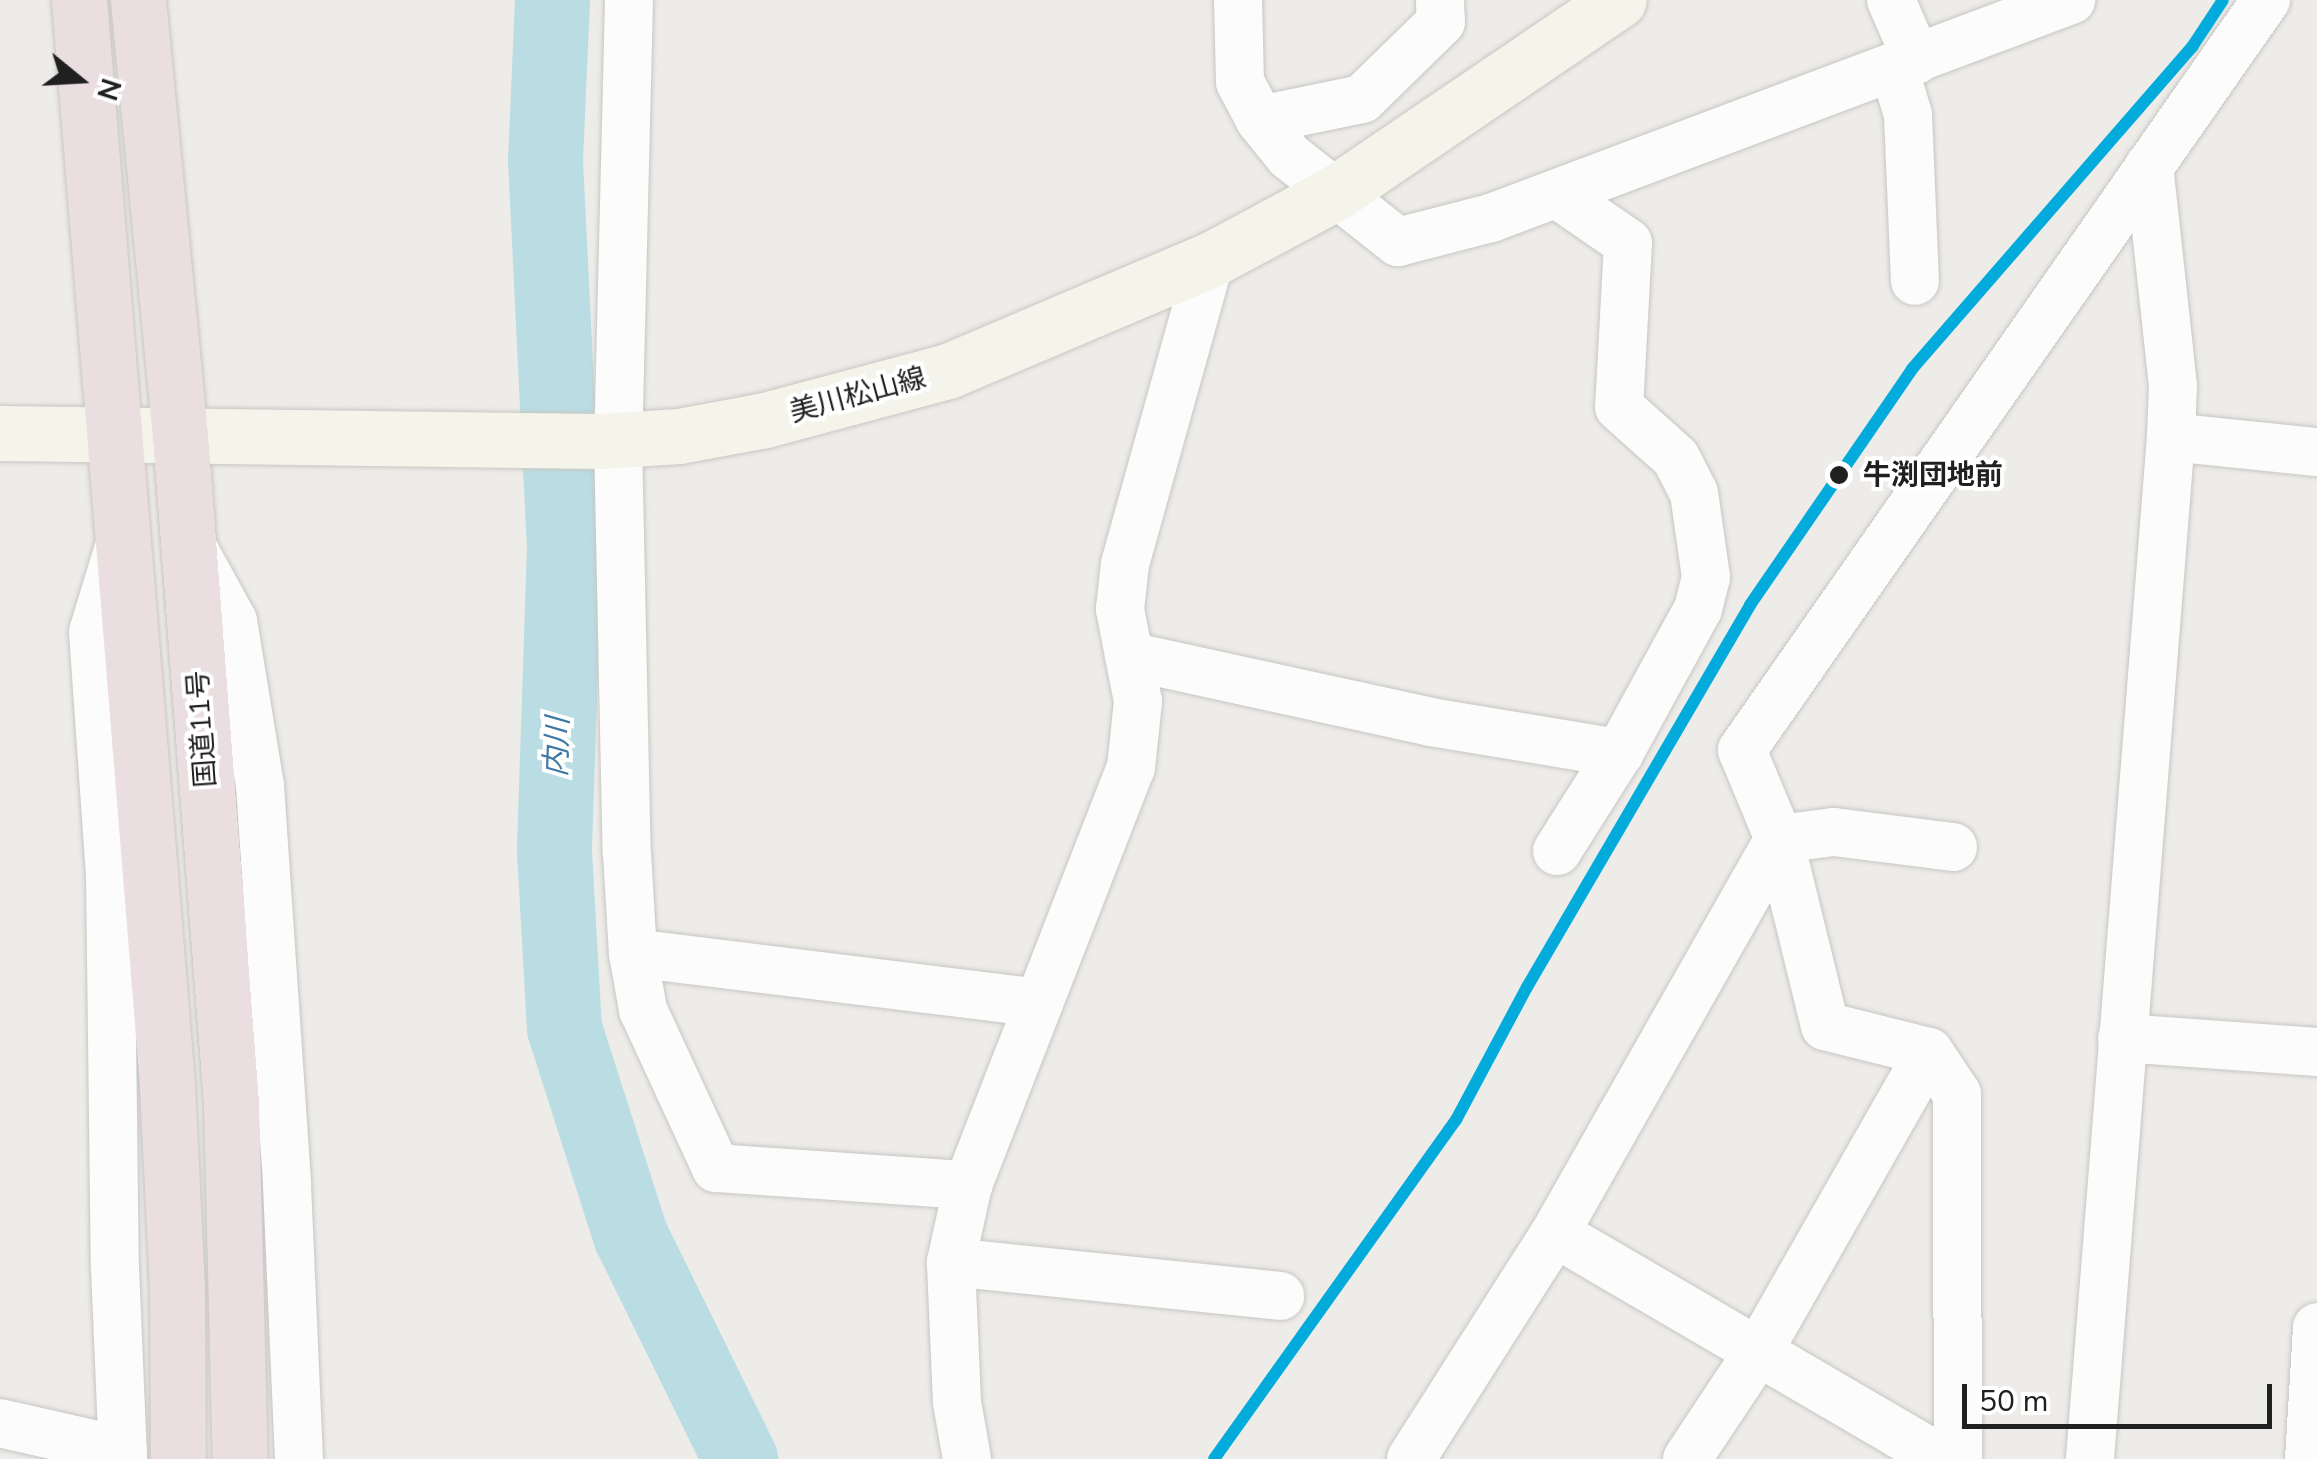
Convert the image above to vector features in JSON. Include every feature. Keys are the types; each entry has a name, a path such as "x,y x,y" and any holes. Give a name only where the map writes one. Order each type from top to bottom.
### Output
{"highway":[{"path":"80,0 167,1085 177,1287 178,1459"},
{"name":"国道11号","path":"138,0 180,436 231,1103 240,1459"}],"main road":[{"name":"美川松山線","path":"0,433 610,440 679,436 765,420 948,371 1210,260 1334,193 1619,0"}],"street":[{"path":"629,0 610,440 633,954 643,1010 716,1168 968,1184"},
{"path":"1238,0 1240,82 1260,120 1289,156 1398,242 1491,218 2070,0"},
{"path":"1260,120 1362,99 1441,22 1440,0"},
{"path":"1890,0 1905,64 1914,280"},
{"path":"1958,1459 1957,1094 1929,1052 1825,1026 1780,838 1742,750 2266,0"},
{"path":"2090,1459 2173,386 2149,166"},
{"path":"1557,194 1628,243 1620,407 1676,458 1694,493 1706,577 1698,608 1619,753 1557,851"},
{"path":"966,1459 957,1402 951,1262 968,1184 1131,768 1138,702 1120,609 1125,564 1210,260"},
{"path":"2170,437 2317,452"},
{"path":"0,1423 123,1455 115,1266 110,873 93,632 124,532"},
{"path":"188,538 233,620 260,786 287,1185 299,1459"},
{"path":"1130,656 1431,722 1619,753"},
{"path":"1780,838 1834,832 1953,848"},
{"path":"1411,1459 1554,1233 1780,838"},
{"path":"633,954 1039,1003"},
{"path":"2122,1038 2317,1052"},
{"path":"1688,1459 1758,1352 1929,1052"},
{"path":"1554,1233 1941,1459"},
{"path":"951,1262 1280,1296"},
{"path":"2309,1459 2317,1327"}],"waterway":[{"name":"内川","path":"552,0 545,160 564,546 554,851 564,1028 630,1235 740,1459"}],"transit line":[{"path":"1214,1459 1456,1120 1527,987 1750,605 1912,369 2192,47 2223,0"}],"place":[{"name":"牛渕団地前","path":"1839,475"}]}
